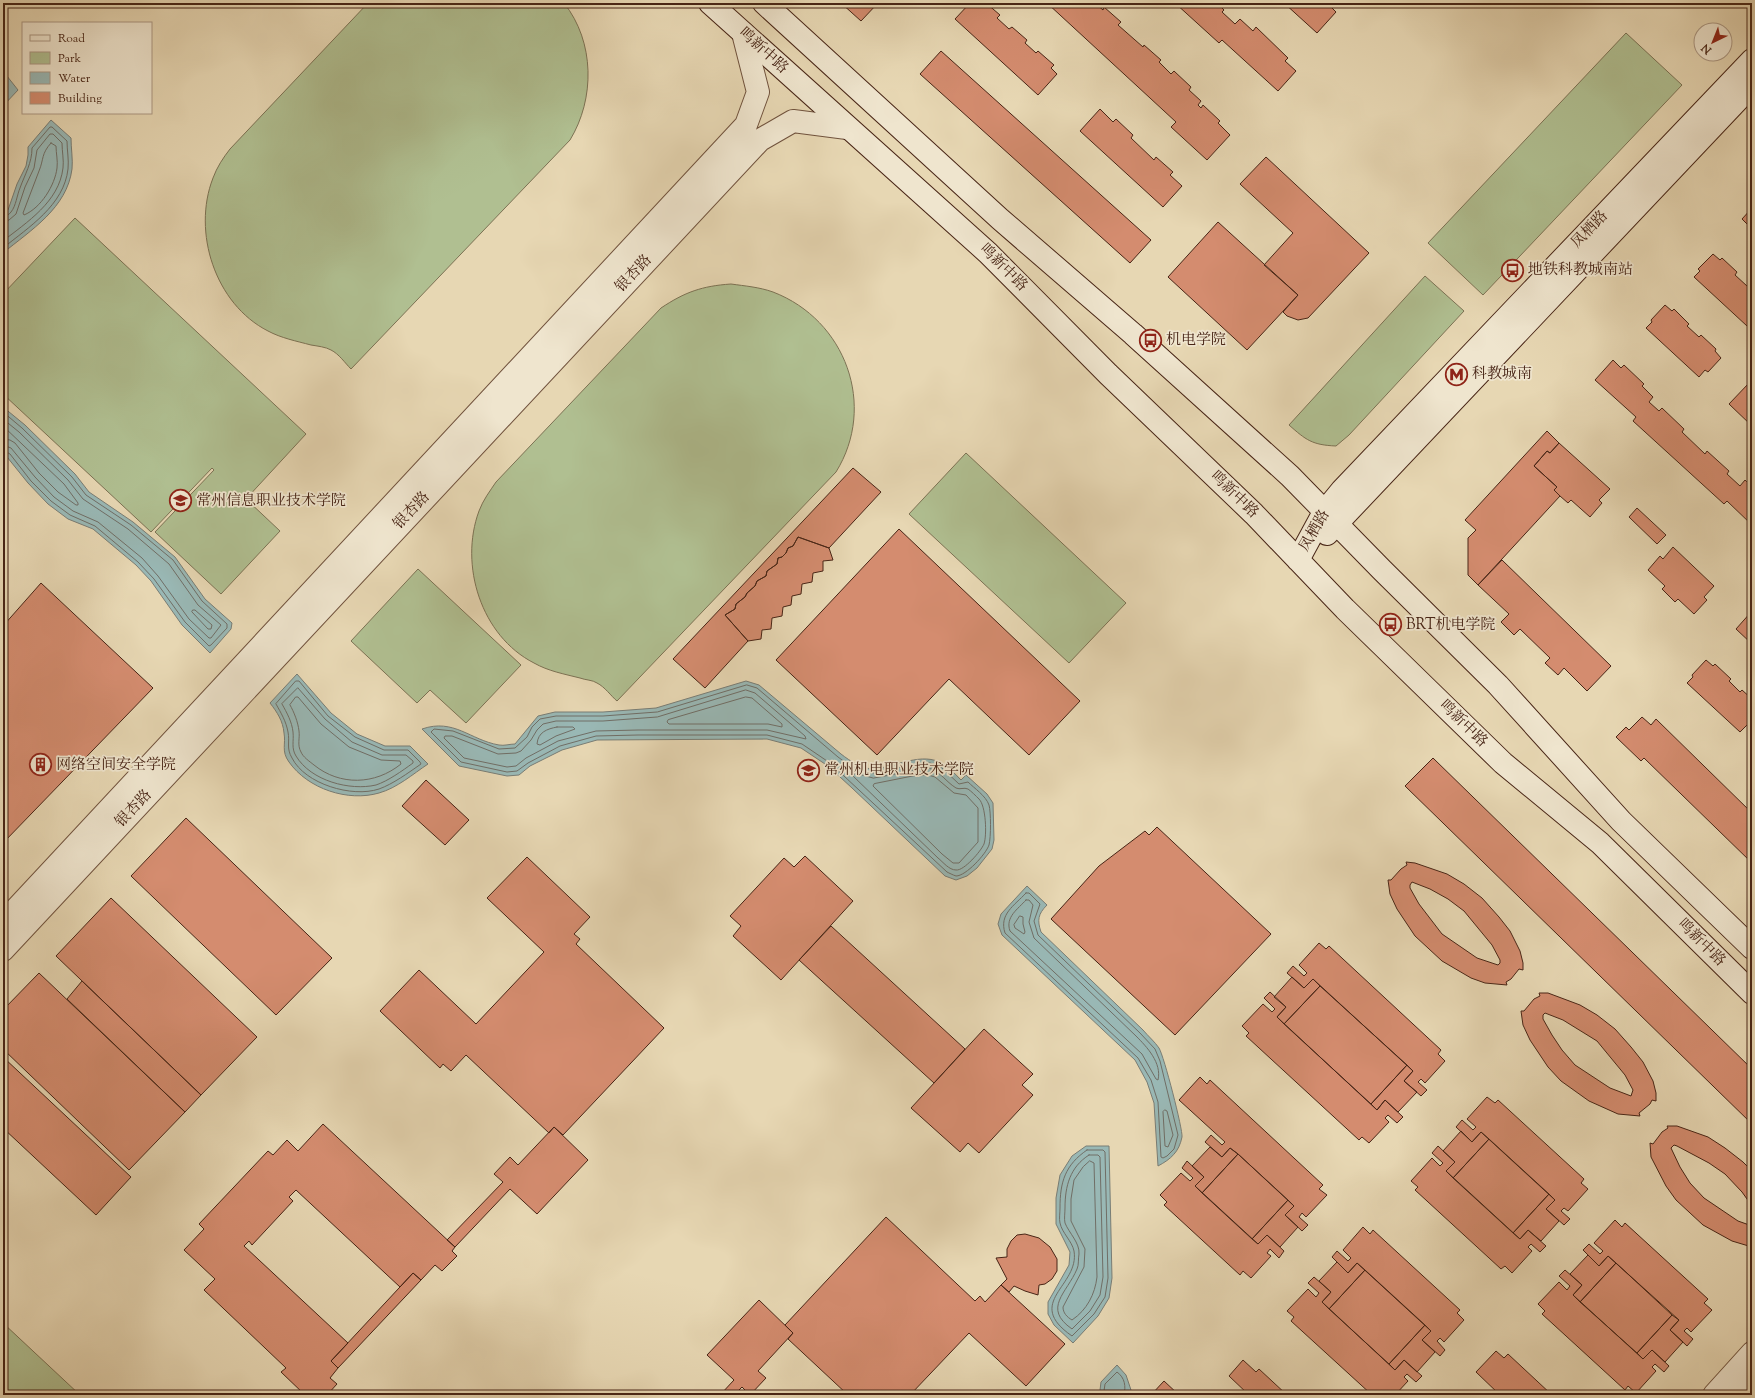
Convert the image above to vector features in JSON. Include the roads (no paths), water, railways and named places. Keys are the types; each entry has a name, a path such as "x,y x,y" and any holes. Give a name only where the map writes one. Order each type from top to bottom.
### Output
{"main road":[{"name":"鸣新中路","path":"710,3 847,128 988,253 1108,374 1254,514 1345,609 1503,763 1600,843 1752,993"},
{"path":"764,3 995,214 1133,334 1284,470 1330,518 1498,685 1621,821 1752,948"},
{"name":"银杏路","path":"3,923 746,125 758,92 743,33"},
{"name":"凤栖路","path":"1330,518 1342,490 1752,60"},
{"name":"凤栖路","path":"1298,560 1330,518 1752,85"},
{"name":"银杏路","path":"3,950 760,140 793,121 847,128"},
{"path":"1714,1395 1752,1353"},
{"path":"1740,1395 1752,1382"}],"water":[{"path":"3,71 18,90 3,106"},
{"path":"51,120 71,138 72,169 69,183 55,207 46,217 36,227 3,253 3,213 8,210 17,184 26,166 28,147"},
{"path":"3,407 25,425 75,474 89,492 133,522 175,557 205,599 232,623 231,629 210,653 182,625 151,581 136,565 93,529 68,519 48,504 28,483 3,452"},
{"path":"297,674 331,713 357,734 385,746 410,746 428,764 392,788 379,793 367,795 355,796 330,791 307,780 289,762 285,754 281,721 270,703"},
{"path":"746,681 759,685 841,754 852,762 861,766 874,769 918,759 927,759 935,760 943,764 961,780 966,775 987,794 993,803 994,840 992,849 977,868 967,876 956,880 945,876 828,766 801,748 767,739 597,740 562,750 530,766 519,775 507,776 459,766 422,729 433,726 443,726 453,728 479,739 501,745 515,744 538,716 555,712 603,712 656,708"},
{"path":"1027,886 1047,905 1039,917 1041,932 1143,1030 1159,1048 1173,1093 1180,1121 1182,1137 1177,1151 1167,1161 1158,1166 1154,1103 1147,1082 1135,1060 1002,935 998,924 1001,914"},
{"path":"1086,1146 1109,1146 1112,1278 1109,1298 1098,1316 1073,1343 1054,1325 1048,1314 1048,1302 1069,1265 1070,1252 1056,1224 1056,1198 1060,1175 1072,1156"},
{"path":"1117,1365 1126,1375 1131,1390 1126,1395 1096,1395 1100,1390 1101,1382"}],"place":[{"name":"地铁科教城南站","path":"1513,270"},
{"name":"机电学院","path":"1150,340"},
{"name":"科教城南","path":"1457,374"},
{"name":"常州信息职业技术学院","path":"181,501"},
{"name":"BRT机电学院","path":"1391,625"},
{"name":"网络空间安全学院","path":"41,765"},
{"name":"常州机电职业技术学院","path":"808,770"}]}
